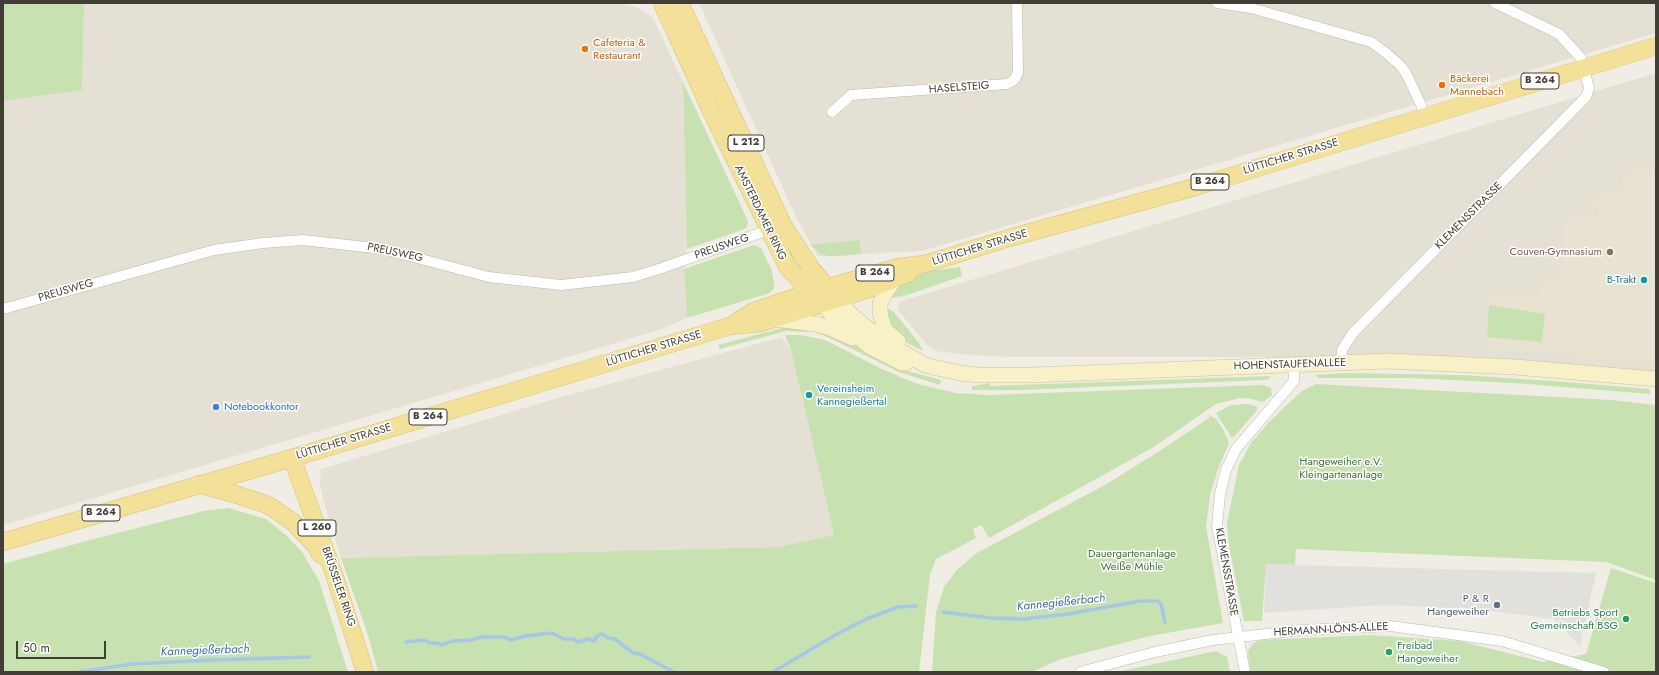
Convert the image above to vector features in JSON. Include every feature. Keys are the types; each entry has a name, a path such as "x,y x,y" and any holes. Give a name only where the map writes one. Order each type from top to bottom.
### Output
{"main road":[{"name":"AMSTERDAMER RING","path":"662,3 712,113 776,228 811,268 824,296"},
{"name":"AMSTERDAMER RING","path":"680,3 776,228"},
{"name":"LÜTTICHER STRASSE","path":"730,326 754,311 894,280 925,264 1009,238 1195,187 1656,46"},
{"name":"LÜTTICHER STRASSE","path":"3,542 292,458 730,326 761,324 824,296 899,267 925,264"},
{"path":"894,280 880,304 881,322 885,330 909,349 923,363"},
{"name":"HOHENSTAUFENALLEE","path":"824,296 854,317 883,341 923,363 959,373 978,375 1033,375 1387,361 1515,367 1656,379"},
{"name":"HOHENSTAUFENALLEE","path":"824,296 834,316 869,346 902,363 923,363"},
{"path":"774,319 815,324 830,328 869,346"},
{"name":"BRÜSSELER RING","path":"292,458 334,574 365,672"},
{"path":"199,484 238,494 268,505 293,522 314,544 334,574"}],"street":[{"name":"HASELSTEIG","path":"832,112 851,95 1007,84 1014,80 1018,73 1017,3"},
{"path":"1217,3 1251,8 1371,42 1400,65 1406,73 1424,116"},
{"path":"1495,3 1559,34 1581,58 1585,67"},
{"name":"KLEMENSSTRASSE","path":"1341,362 1342,350 1353,333 1586,97 1589,88 1585,67"},
{"name":"PREUSWEG","path":"3,309 214,250 263,243 303,240 383,249 489,277 561,285 633,277 776,228"},
{"name":"KLEMENSSTRASSE","path":"1245,672 1237,637 1217,526 1220,494 1226,470 1236,448 1294,381 1294,364"},
{"name":"HERMANN-LÖNS-ALLEE","path":"1080,672 1162,651 1213,640 1301,630 1390,626 1502,641 1604,672"}],"shaded area":[{"path":"84,3 599,3 624,4 639,8 653,18 683,82 687,249 684,269 687,318 662,329 3,525 3,101 82,90"},
{"path":"699,3 1656,3 1656,33 922,251 818,256 797,219"},
{"path":"1656,73 1656,375 1335,357 1006,357 969,355 936,351 929,347 897,309 900,302 905,300"},
{"name":"Couven-Gymnasium","path":"1656,168 1656,361 1485,348 1489,295 1540,299 1541,283 1563,284 1564,222 1598,218 1596,197 1624,194 1622,175"},
{"path":"782,337 791,350 834,535 778,547 341,558 320,485 321,469 561,397"},
{"name":"P & R Hangeweiher","path":"1266,564 1596,573 1580,646 1554,619 1475,609 1385,605 1264,613"}],"green space":[{"path":"3,3 84,3 82,90 3,101"},
{"path":"683,82 748,221 747,227 742,230 687,249"},
{"path":"859,240 861,254 828,256 821,254 810,245"},
{"path":"754,245 761,248 772,271 774,288 770,293 687,318 684,269"},
{"path":"960,267 962,276 907,295 887,299 905,282 926,271 932,269 937,270"},
{"path":"1489,305 1545,314 1542,342 1487,337"},
{"path":"885,307 894,312 919,343 923,351 893,333"},
{"path":"786,327 811,328 808,332 786,331 720,349 718,345"},
{"path":"818,329 843,339 907,371 941,380 940,385 899,372 818,333"},
{"path":"785,335 801,335 825,340 882,369 917,384 956,393 988,395 1262,385 1271,388 1272,395 1263,402 1240,398 1216,404 1152,448 989,538 981,525 973,529 976,538 936,559 930,575 919,672 378,672 368,635 341,558 778,547 834,535 791,350"},
{"path":"1345,373 1461,375 1552,381 1650,389 1650,394 1514,383 1409,378 1319,378 1315,375"},
{"path":"1271,376 1269,379 1264,380 1022,390 972,390 972,386 990,383 990,386"},
{"name":"Hangeweiher e.V. Kleingartenanlage","path":"1316,384 1611,400 1656,405 1656,580 1606,562 1296,549 1295,565 1266,564 1262,621 1244,621 1229,546 1227,523 1239,465 1251,443 1270,421 1302,391"},
{"path":"1247,404 1257,407 1257,410 1232,438 1216,413 1231,405"},
{"name":"Dauergartenanlage Weiße Mühle","path":"1209,415 1216,419 1223,429 1229,443 1218,469 1210,495 1206,527 1223,623 1150,636 1061,659 1031,672 932,672 936,612 944,587 956,571 975,554 1105,485 1209,418"},
{"path":"228,508 266,519 288,537 302,552 319,581 348,672 3,672 3,564 204,511"},
{"path":"1611,568 1656,583 1656,672 1250,672 1248,651 1253,643 1262,640 1369,635 1460,641 1543,662 1586,654"},
{"path":"1216,651 1227,657 1230,672 1117,672"}],"waterway":[{"name":"Kannegießerbach","path":"943,612 991,618 1023,619 1068,614 1140,601 1157,601 1161,604 1165,622"},
{"name":"Kannegießerbach","path":"773,672 837,634 866,619 898,607 916,606"},
{"name":"Kannegießerbach","path":"406,642 424,640 430,643 442,645 452,641 471,640 482,637 504,637 511,640 525,636 552,633 564,639 573,639 578,642 588,639 594,641 597,636 602,634 608,638 615,639 633,653 640,654 674,672"},
{"name":"Kannegießerbach","path":"79,672 132,664 309,657"}],"place":[{"name":"Cafeteria & Restaurant","path":"585,49"},
{"name":"Bäckerei Mannebach","path":"1442,85"},
{"name":"Couven-Gymnasium","path":"1610,252"},
{"name":"B-Trakt","path":"1644,280"},
{"name":"Vereinsheim Kannegießertal","path":"809,395"},
{"name":"Notebookkontor","path":"216,407"},
{"name":"P & R Hangeweiher","path":"1497,605"},
{"name":"Betriebs Sport Gemeinschaft BSG","path":"1626,619"},
{"name":"Freibad Hangeweiher","path":"1389,652"}]}
